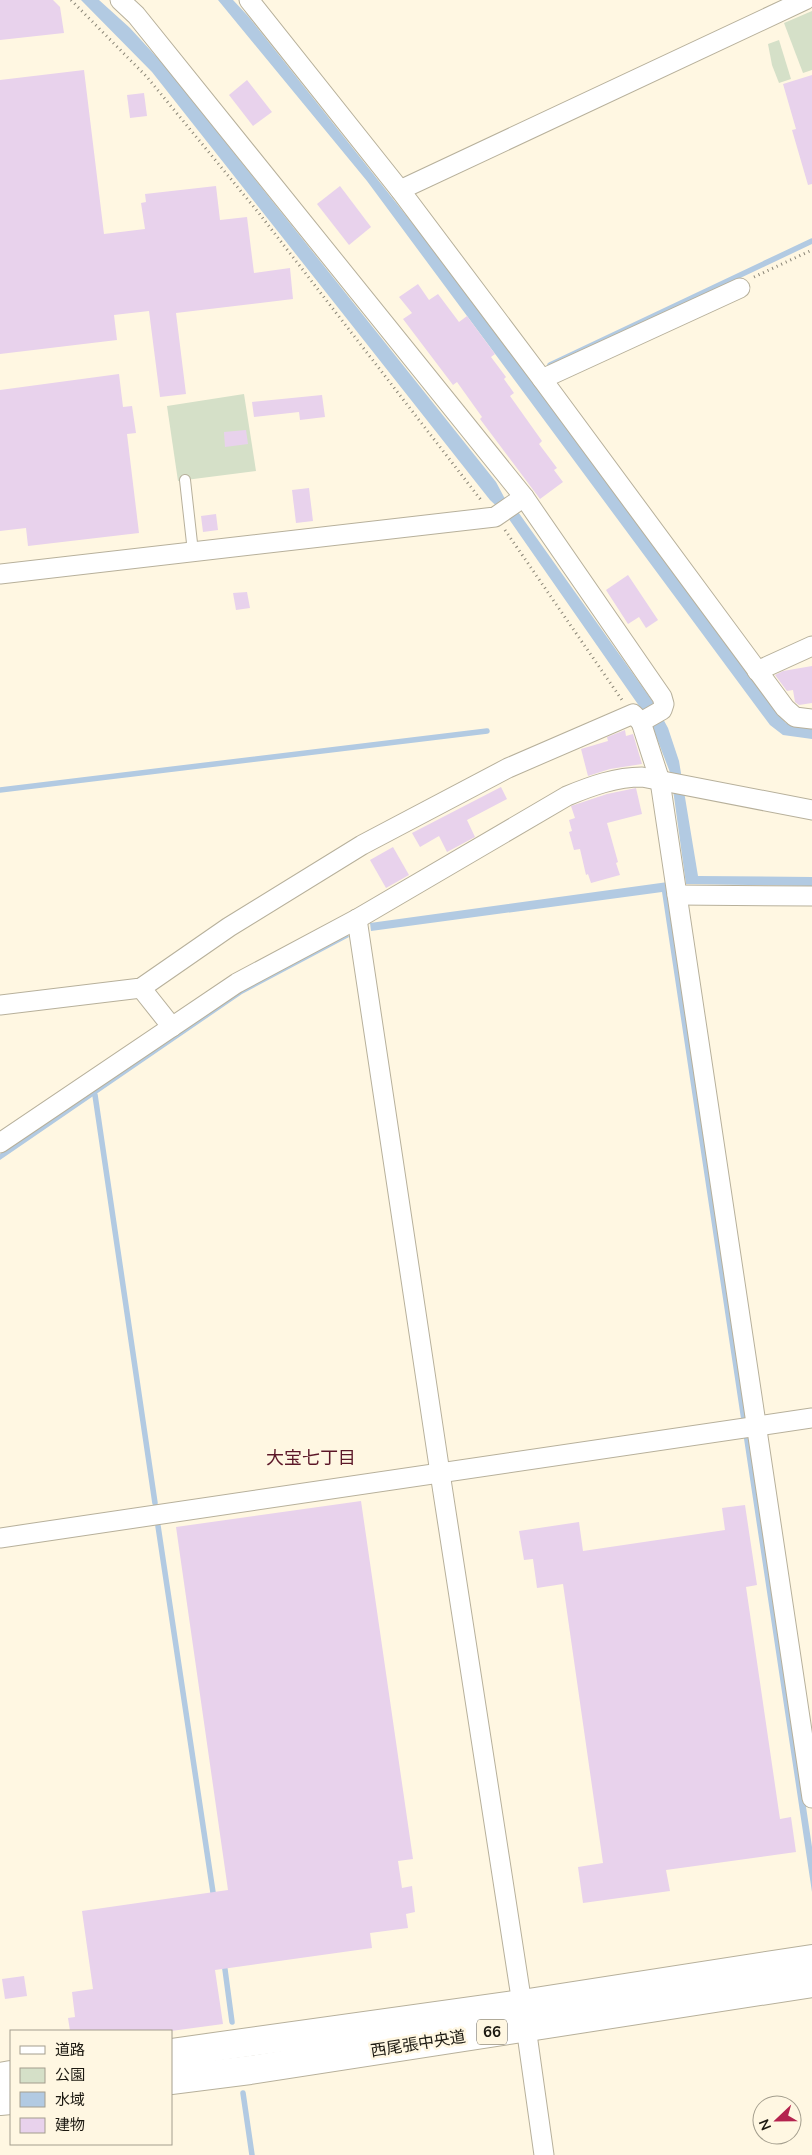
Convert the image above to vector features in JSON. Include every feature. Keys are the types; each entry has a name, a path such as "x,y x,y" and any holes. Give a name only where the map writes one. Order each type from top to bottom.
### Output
{"main road":[{"name":"西尾張中央道","path":"172,2080 250,2070 812,1959"},
{"name":"西尾張中央道","path":"172,2053 524,2016 812,1983"}],"street":[{"path":"0,1005 141,988 236,922 362,844 508,768 662,710 664,704 662,697 520,500 136,15 120,0"},
{"path":"249,0 400,190 785,708 795,717 812,719"},
{"path":"400,190 805,0"},
{"path":"542,379 740,288"},
{"path":"0,574 497,516 520,500"},
{"path":"757,671 812,646"},
{"path":"639,719 663,782 677,895 758,1426 812,1798"},
{"path":"0,1143 237,983 357,919 567,796 591,786 626,777 642,777 812,810"},
{"path":"677,895 812,896"},
{"path":"357,919 544,2155"},
{"path":"141,988 172,1026"},
{"path":"0,1538 812,1418"}],"lane":[{"path":"185,480 193,552"}],"path":[{"path":"72,0 147,77 251,204 497,516 639,719"},
{"path":"740,288 740,283 812,250"}],"green space":[{"path":"812,11 812,70 803,73 784,23"},
{"path":"779,40 791,79 779,83 772,65 768,44"},
{"path":"244,394 256,471 178,481 167,406"}],"water":[{"path":"81,0 99,0 130,28 164,65 496,482 504,497 516,509 656,706 668,728 679,761 698,876 812,877 812,886 686,884 671,775 651,723 506,515 490,500 152,72"},
{"path":"218,0 233,0 248,16 455,277 775,711 786,723 812,728 812,739 783,735 770,725 367,181"},
{"path":"668,882 812,1847 812,1892 662,892 371,931 370,923"},
{"path":"347,932 349,937 242,994 0,1160 0,1154 12,1144 239,989"}],"building":[{"path":"0,0 53,0 60,7 64,33 0,40"},
{"path":"84,70 104,234 145,229 141,203 146,202 145,194 216,186 220,220 247,217 254,273 290,268 293,299 176,313 186,394 160,397 149,311 114,315 117,340 0,354 0,80"},
{"path":"812,75 812,184 808,185 792,130 796,129 783,84"},
{"path":"247,80 272,112 253,126 229,95"},
{"path":"144,93 147,116 130,118 127,95"},
{"path":"340,186 371,227 349,245 317,204"},
{"path":"418,284 429,300 438,294 459,322 467,316 495,354 491,357 506,377 504,379 514,393 510,396 542,441 539,444 557,468 554,470 563,482 540,499 480,419 482,417 457,382 453,385 403,319 412,313 399,297"},
{"path":"119,374 123,407 132,406 136,433 127,434 139,533 28,546 26,528 0,531 0,390"},
{"path":"322,395 325,417 300,420 299,412 254,417 252,402"},
{"path":"246,430 248,444 225,447 224,432"},
{"path":"309,488 313,521 296,523 292,490"},
{"path":"216,514 218,530 203,532 201,516"},
{"path":"628,575 658,620 646,628 639,617 628,624 606,590"},
{"path":"247,592 250,608 236,610 233,593"},
{"path":"812,666 812,703 799,705 795,702 793,690 787,691 775,675 783,671"},
{"path":"625,730 626,736 633,734 642,764 610,769 588,776 581,749 608,741 607,737"},
{"path":"501,787 507,799 467,820 475,837 447,852 439,836 420,847 412,833"},
{"path":"636,788 642,814 607,823 620,875 591,883 588,874 586,875 580,849 574,850 569,832 572,831 569,820 575,818 571,806 607,794"},
{"path":"393,847 409,875 386,888 370,860"},
{"path":"361,1501 413,1859 398,1861 402,1888 412,1886 415,1912 406,1914 408,1928 370,1933 372,1948 215,1970 223,2024 172,2031 70,2030 68,2018 75,2017 72,1992 93,1989 82,1911 228,1890 176,1527"},
{"path":"745,1505 757,1585 746,1587 780,1819 791,1817 796,1852 666,1870 670,1891 583,1903 578,1867 603,1863 563,1584 537,1588 533,1559 524,1560 519,1531 579,1522 583,1551 725,1530 722,1508"},
{"path":"24,1976 27,1996 5,1999 2,1979"}],"waterway":[{"path":"550,365 812,241"},
{"path":"0,790 487,731"},
{"path":"95,1095 155,1503"},
{"path":"158,1526 214,1899"},
{"path":"224,1962 232,2022"},
{"path":"243,2093 252,2155"}],"district":[{"name":"大宝七丁目","path":"311,1458"}]}
